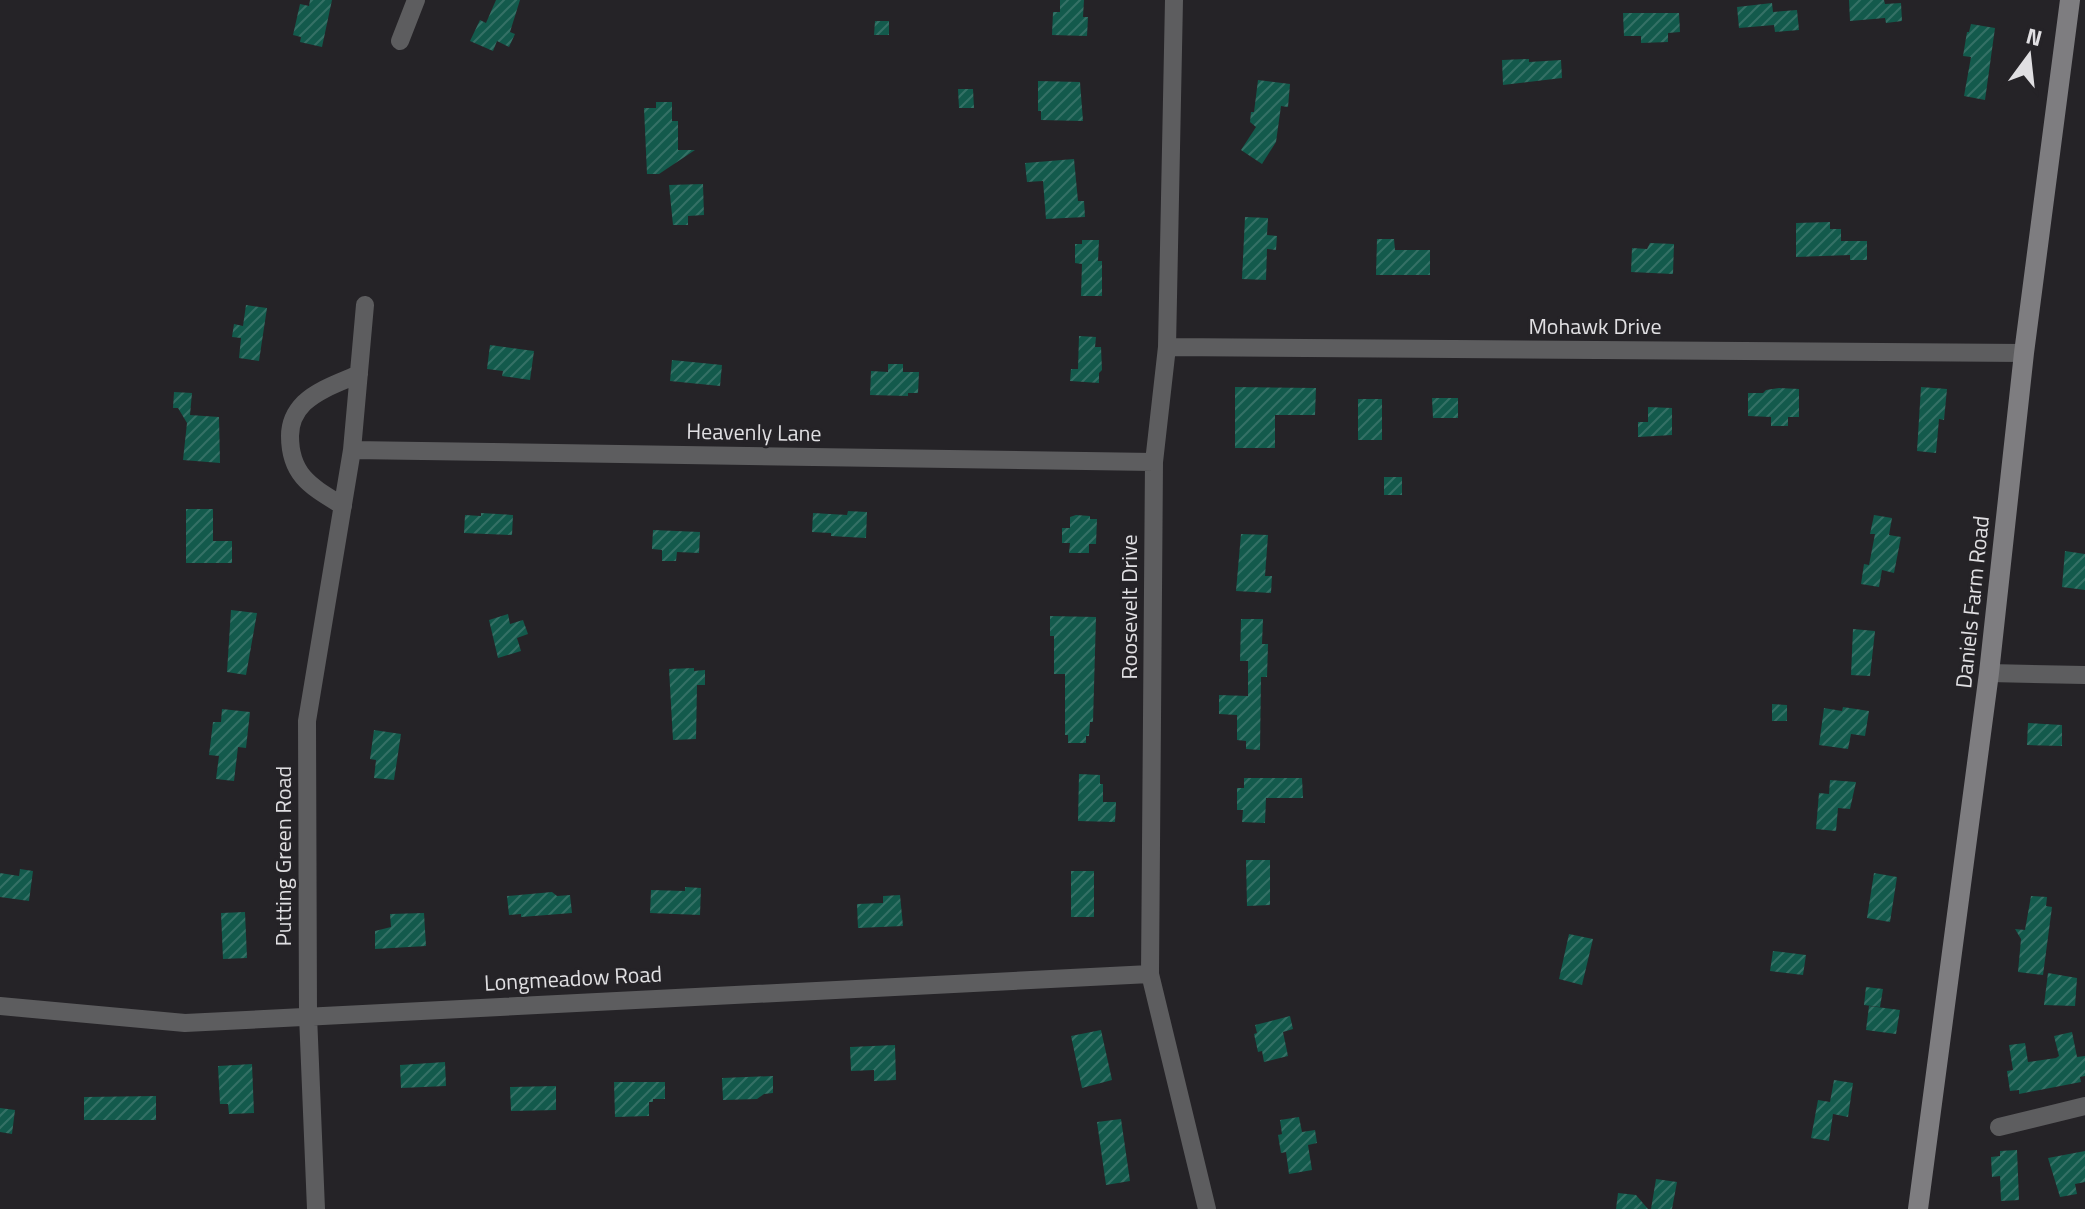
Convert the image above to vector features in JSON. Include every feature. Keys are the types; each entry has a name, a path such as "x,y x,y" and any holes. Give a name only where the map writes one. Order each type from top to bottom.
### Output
{"main road":[{"name":"Daniels Farm Road","path":"1918,1209 1989,673 2024,353 2070,0"}],"street":[{"path":"400,41 416,0"},
{"name":"Roosevelt Drive","path":"1174,0 1167,347 1154,462 1150,974 1207,1209"},
{"name":"Putting Green Road","path":"316,1209 308,1015 307,721 352,450 365,305"},
{"name":"Mohawk Drive","path":"1167,347 2024,353"},
{"path":"343,506 312,486 298,471 291,454 290,431 294,416 304,403 359,374"},
{"name":"Heavenly Lane","path":"352,450 1154,462"},
{"path":"1989,673 2085,675"},
{"name":"Longmeadow Road","path":"0,1006 185,1023 1150,974"},
{"path":"1999,1127 2085,1106"}],"building":[{"path":"310,0 332,0 322,47 300,42 301,37 293,35 300,4 309,6"},
{"path":"496,0 520,0 510,32 515,34 509,47 497,41 493,51 470,41 480,20 486,23"},
{"path":"1060,0 1084,0 1083,17 1088,17 1087,36 1052,35 1053,12 1060,12"},
{"path":"1849,0 1901,3 1902,21 1886,23 1885,18 1850,21"},
{"path":"1772,3 1773,12 1797,10 1799,30 1775,32 1774,25 1739,28 1737,7"},
{"path":"1623,13 1679,13 1680,32 1668,33 1668,42 1641,43 1641,36 1624,36"},
{"path":"875,21 889,21 889,35 874,35"},
{"path":"1971,24 1995,28 1985,100 1964,96 1971,57 1963,56"},
{"path":"1529,59 1529,62 1561,60 1562,78 1503,85 1502,60"},
{"path":"1258,80 1290,84 1288,107 1281,106 1276,142 1262,164 1241,150 1256,127 1250,122"},
{"path":"1038,81 1080,82 1083,121 1041,120"},
{"path":"958,89 973,89 974,108 959,108"},
{"path":"656,102 672,102 672,121 678,121 678,150 695,150 659,174 647,174 644,108 656,108"},
{"path":"1074,159 1078,201 1084,201 1085,217 1046,219 1043,181 1027,182 1025,163"},
{"path":"703,184 704,215 688,216 688,225 673,225 669,185"},
{"path":"1245,217 1268,218 1267,235 1277,236 1276,250 1267,249 1266,280 1242,279"},
{"path":"1830,222 1830,229 1841,229 1841,241 1867,241 1867,260 1850,260 1850,255 1796,257 1796,223"},
{"path":"1377,239 1394,239 1395,250 1430,250 1430,275 1376,275"},
{"path":"1082,240 1099,240 1102,296 1081,296 1082,264 1075,263 1075,244 1082,244"},
{"path":"1650,243 1674,244 1673,274 1631,272 1632,248 1647,249"},
{"path":"246,305 267,308 259,361 239,358 241,338 232,337 234,324 243,326"},
{"path":"1079,336 1096,337 1095,347 1101,347 1099,383 1070,381 1071,369 1078,369"},
{"path":"490,345 534,351 530,380 502,376 503,371 487,369"},
{"path":"672,360 722,365 720,386 670,381"},
{"path":"888,364 903,364 903,372 919,372 918,393 908,393 908,396 870,395 871,371 888,372"},
{"path":"1235,387 1316,388 1315,415 1275,415 1275,448 1235,448"},
{"path":"1921,387 1947,389 1944,420 1939,419 1936,453 1917,451"},
{"path":"1779,388 1799,389 1799,417 1788,417 1788,426 1771,426 1771,417 1748,416 1748,393"},
{"path":"174,392 192,393 190,415 219,417 220,463 183,460 187,423 178,408 173,408"},
{"path":"1432,398 1458,398 1458,418 1433,418"},
{"path":"1358,399 1382,399 1382,440 1358,440"},
{"path":"1648,407 1672,408 1672,435 1638,437 1638,422 1648,422"},
{"path":"1384,477 1402,477 1402,495 1384,495"},
{"path":"186,509 213,509 213,541 232,541 232,563 186,563"},
{"path":"848,511 867,512 866,538 812,532 813,513 847,515"},
{"path":"481,513 513,515 512,535 464,533 465,515 481,516"},
{"path":"1076,515 1097,519 1096,544 1089,544 1089,553 1069,553 1070,543 1062,543 1062,528 1070,528 1070,517"},
{"path":"1874,515 1892,518 1889,535 1901,537 1894,573 1882,570 1879,587 1861,584 1864,564 1869,565 1875,534 1870,534"},
{"path":"653,530 700,532 699,553 677,552 676,561 662,561 662,550 652,549"},
{"path":"1241,534 1268,535 1265,576 1272,576 1271,593 1236,591"},
{"path":"2065,551 2085,554 2085,590 2062,587"},
{"path":"231,610 257,613 246,675 227,672"},
{"path":"508,614 510,624 523,620 528,634 517,638 521,651 498,658 489,620"},
{"path":"1050,616 1096,617 1093,722 1090,722 1086,743 1068,743 1068,735 1065,735 1065,674 1054,674 1054,636 1050,636"},
{"path":"1241,619 1263,619 1262,644 1268,644 1267,677 1261,677 1260,750 1246,749 1246,741 1237,740 1237,715 1219,714 1219,695 1248,696 1248,661 1240,661"},
{"path":"1853,629 1875,631 1870,676 1851,675"},
{"path":"694,668 694,671 705,670 705,685 697,685 696,739 673,740 669,669"},
{"path":"1772,704 1787,705 1787,721 1772,721"},
{"path":"1843,707 1869,711 1865,736 1851,734 1848,749 1819,745 1824,708 1842,711"},
{"path":"222,709 250,712 246,748 238,747 234,781 216,779 219,756 209,755 213,722 221,722"},
{"path":"2028,723 2062,725 2062,746 2027,745"},
{"path":"374,730 401,734 394,780 374,778 376,760 370,759"},
{"path":"1079,774 1100,775 1103,802 1116,802 1115,822 1078,821"},
{"path":"1244,778 1302,778 1303,798 1266,798 1265,823 1242,822 1243,810 1237,810 1237,788 1244,788"},
{"path":"1830,780 1856,782 1850,809 1838,808 1836,831 1816,829 1819,793 1829,794"},
{"path":"1246,860 1270,860 1270,905 1247,906"},
{"path":"20,869 33,871 29,901 0,897 0,873 19,876"},
{"path":"1071,871 1094,871 1094,917 1071,917"},
{"path":"1874,873 1897,877 1890,922 1867,918"},
{"path":"685,887 701,888 700,915 650,913 651,890 685,891"},
{"path":"552,892 557,896 570,895 572,913 509,915 507,896"},
{"path":"900,895 903,926 858,928 857,904 883,903 883,896"},
{"path":"2031,896 2047,897 2046,906 2052,907 2043,975 2018,972 2021,939 2015,929 2025,930"},
{"path":"245,912 247,958 223,959 221,913"},
{"path":"424,913 426,946 375,949 375,931 391,927 390,914"},
{"path":"1569,934 1593,939 1582,985 1559,979"},
{"path":"1773,951 1806,955 1803,975 1770,971"},
{"path":"2048,973 2077,978 2075,1006 2044,1005"},
{"path":"1866,987 1883,989 1880,1007 1864,1005"},
{"path":"1869,1006 1900,1010 1896,1034 1866,1030"},
{"path":"1290,1016 1293,1029 1283,1032 1288,1056 1264,1062 1262,1051 1258,1052 1255,1025"},
{"path":"1101,1030 1112,1080 1082,1088 1071,1036"},
{"path":"2072,1032 2077,1057 2085,1056 2085,1076 2080,1077 2081,1082 2019,1094 2019,1090 2010,1091 2007,1071 2013,1070 2009,1045 2025,1043 2028,1062 2056,1058 2059,1056 2054,1036"},
{"path":"895,1045 896,1080 874,1081 874,1070 851,1071 850,1047"},
{"path":"445,1062 446,1086 401,1088 400,1065"},
{"path":"252,1064 254,1113 229,1114 228,1104 220,1104 218,1066"},
{"path":"773,1076 773,1093 757,1099 723,1100 722,1078"},
{"path":"1834,1080 1853,1083 1848,1117 1833,1114 1829,1141 1811,1138 1818,1100 1830,1102"},
{"path":"614,1082 665,1082 665,1099 649,1102 649,1116 615,1117"},
{"path":"556,1086 556,1110 511,1111 510,1087"},
{"path":"156,1096 156,1120 84,1120 84,1097"},
{"path":"0,1108 15,1110 12,1134 0,1132"},
{"path":"1299,1117 1302,1132 1315,1130 1317,1143 1308,1145 1312,1170 1289,1174 1286,1152 1281,1153 1278,1135 1282,1134 1280,1120"},
{"path":"1121,1119 1130,1181 1106,1185 1097,1122"},
{"path":"2017,1150 2019,1200 2001,1201 2000,1176 1992,1177 1991,1157 2000,1156 2000,1151"},
{"path":"2085,1151 2085,1182 2075,1184 2077,1194 2060,1197 2048,1158"},
{"path":"1656,1179 1677,1182 1672,1209 1651,1209"},
{"path":"1618,1193 1636,1195 1648,1209 1616,1209"}]}
